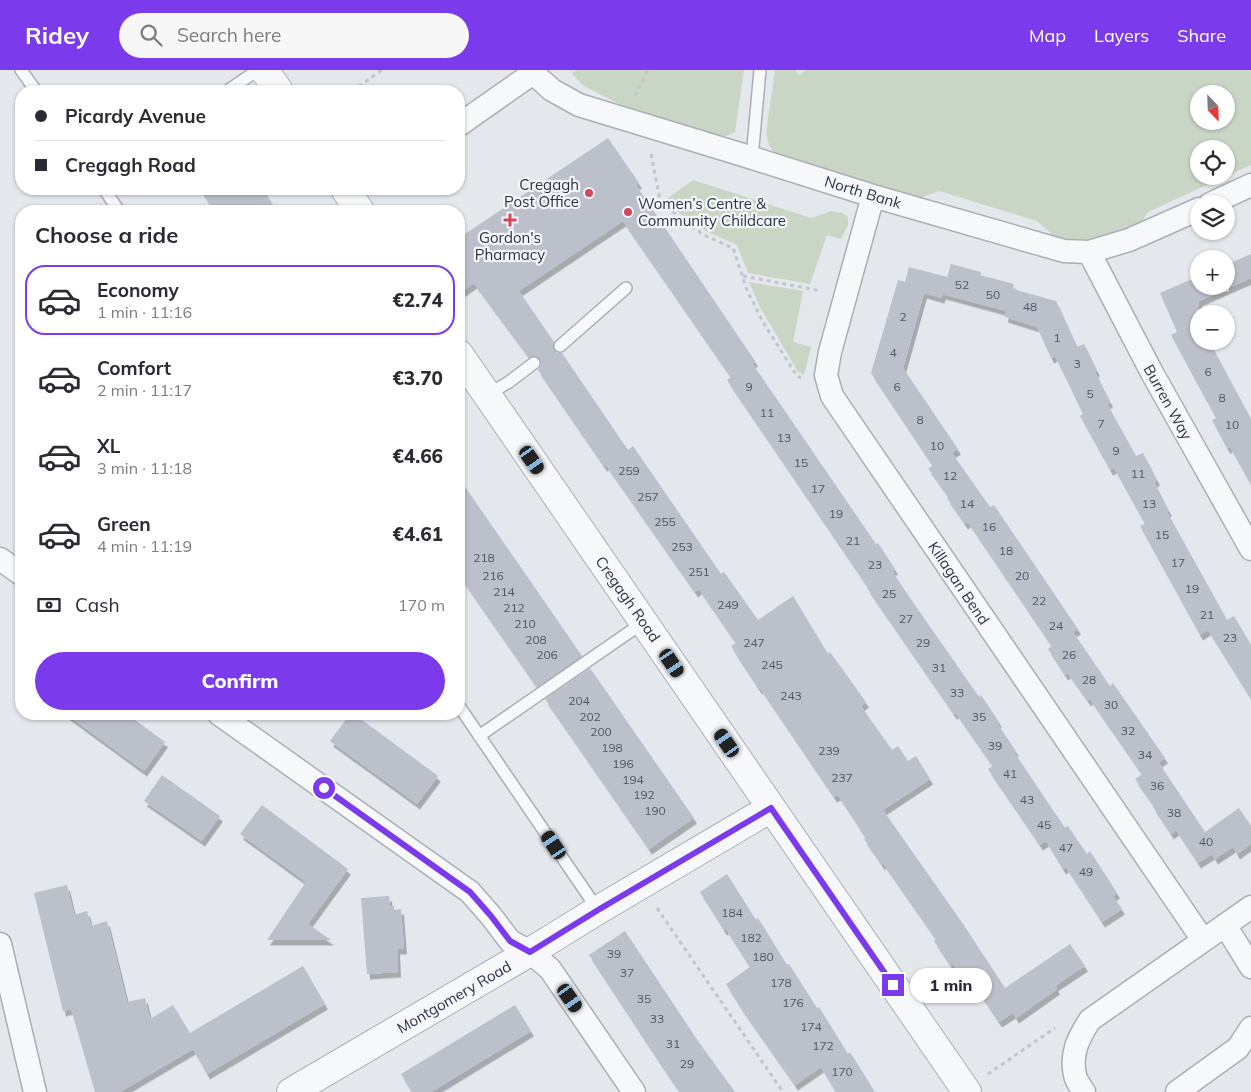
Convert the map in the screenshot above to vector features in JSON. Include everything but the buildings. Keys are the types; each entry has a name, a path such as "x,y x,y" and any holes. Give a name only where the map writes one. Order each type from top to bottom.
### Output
{"street":[{"path":"264,70 275,85"},
{"path":"465,121 532,72"},
{"name":"North Bank","path":"532,72 552,90 579,105 873,196 1064,250 1089,252 1129,240 1190,213"},
{"path":"1229,195 1251,185"},
{"name":"Killagan Bend","path":"873,196 830,352 826,375 832,396 1203,940"},
{"name":"Burren Way","path":"1089,252 1151,372 1251,549"},
{"name":"Cregagh Road","path":"465,363 967,1092"},
{"path":"0,559 15,570"},
{"path":"227,720 470,892 510,941 530,952 550,970 634,1092"},
{"name":"Montgomery Road","path":"292,1092 771,808"},
{"path":"1084,1092 1075,1076 1073,1057 1079,1037 1090,1020 1251,907"},
{"path":"1225,925 1251,967"},
{"path":"0,944 36,1092"},
{"path":"1177,1092 1238,1048 1251,1028"}],"lane":[{"path":"21,70 32,85"},
{"path":"236,85 258,70"},
{"path":"752,158 760,70"},
{"path":"560,346 626,288"},
{"path":"487,395 509,382 534,363"},
{"path":"479,736 644,622"},
{"path":"465,715 598,910"}],"path":[{"path":"361,85 382,70"},
{"path":"645,125 660,200 680,218 704,235 733,248 747,290 763,322 797,376 832,396"},
{"path":"743,276 845,296"},
{"path":"641,885 783,1092"}],"green space":[{"path":"576,70 744,70 735,132 719,139 617,103 584,86 572,74"},
{"path":"775,70 795,70 799,75 806,70 1251,70 1251,165 1235,172 1235,140 1190,140 1190,185 1207,185 1148,212 1137,231 1099,240 1057,239 1037,221 939,191 917,199 776,156 769,145 766,132"},
{"path":"693,180 811,218 832,211 842,213 848,217 848,225 841,239 827,235 810,284 748,273 737,245 708,232 684,217 665,200"},
{"path":"749,282 803,291 793,342 811,347 804,375 798,372 760,307"}],"place":[{"name":"Cregagh Post Office","path":"589,193"},
{"name":"Women’s Centre & Community Childcare","path":"628,212"},
{"name":"Gordon's Pharmacy","path":"510,220"}],"route":[{"path":"324,788 470,892 510,941 530,952 771,808 893,985"}]}
